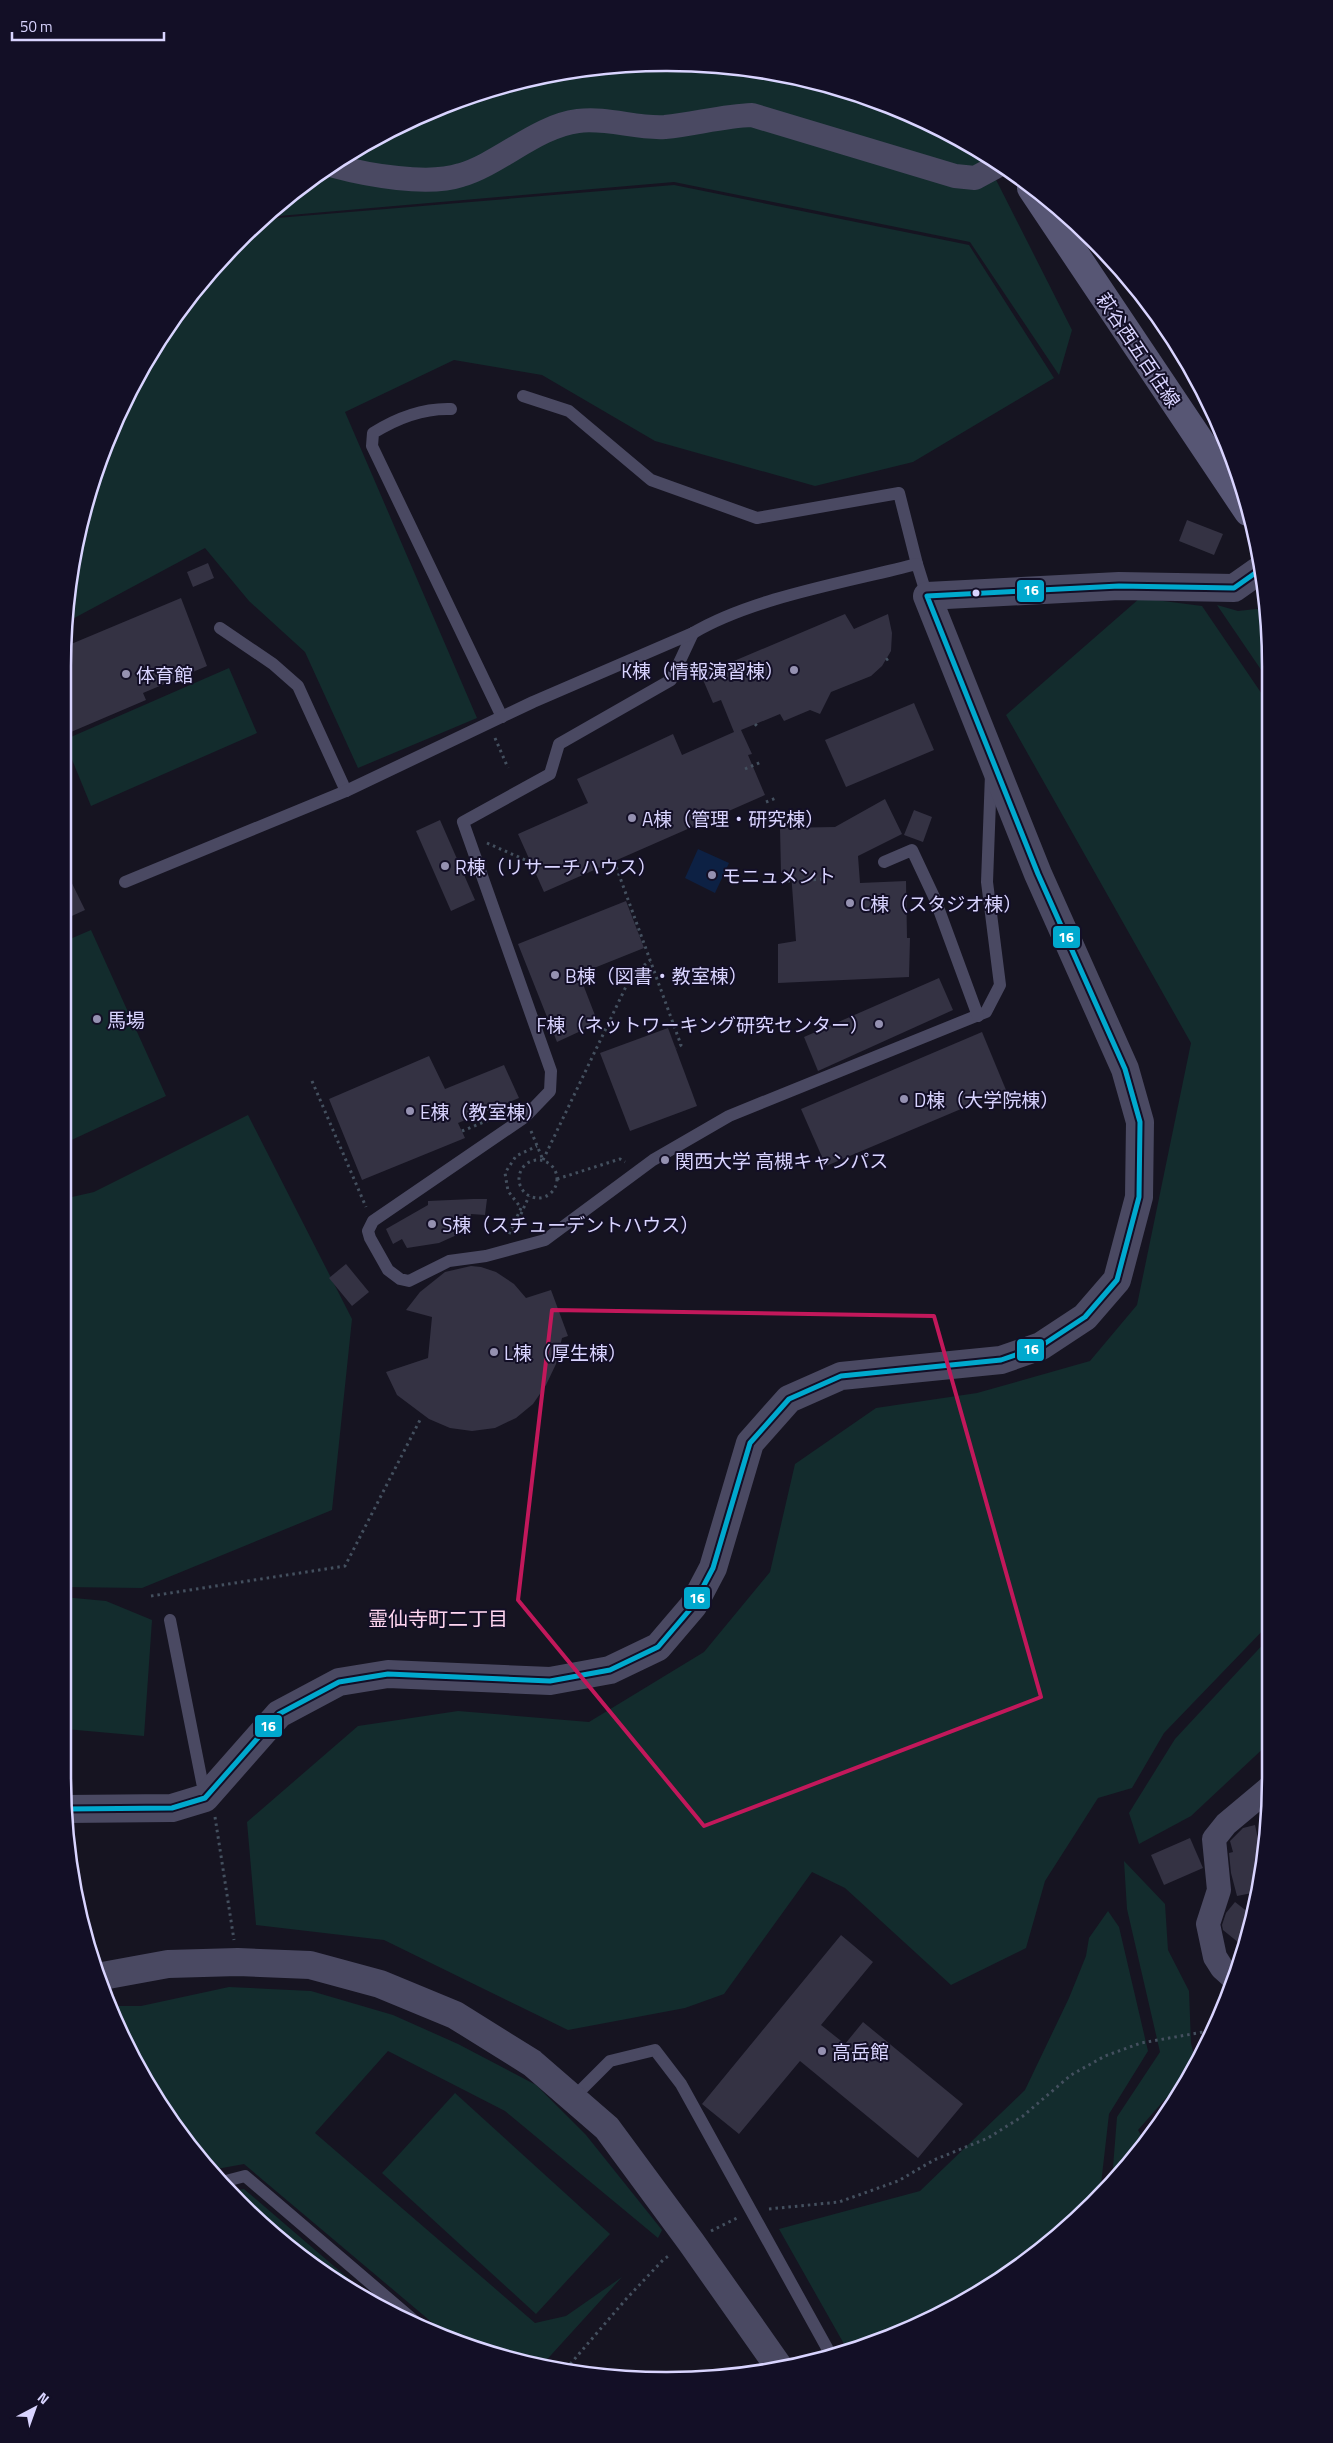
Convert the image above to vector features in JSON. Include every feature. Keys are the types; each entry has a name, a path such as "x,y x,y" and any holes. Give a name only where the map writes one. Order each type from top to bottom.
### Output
{"main road":[{"name":"萩谷西五百住線","path":"1043,205 1235,493"}],"street":[{"path":"343,167 422,180 442,179 462,175 550,130 578,121 665,127 730,116 752,115 955,176 975,178 992,169"},
{"path":"73,1809 172,1808 209,1802 279,1714 339,1682 388,1674 550,1681 610,1670 658,1647 693,1606 713,1568 750,1443 789,1399 841,1376 1001,1360 1041,1346 1085,1317 1117,1280 1139,1197 1140,1122 1125,1069 1038,874 927,596 1120,586 1234,588 1254,574"},
{"path":"1228,1973 1222,1968 1216,1957 1208,1924 1219,1890 1214,1839 1226,1824 1261,1795"},
{"path":"106,1975 168,1964 238,1962 310,1965 388,1988 455,2015 532,2063 607,2128 691,2242 775,2361"}],"lane":[{"path":"524,396 569,411 651,480 758,518 899,493 927,596"},
{"path":"451,409 410,414 388,423 373,432 372,446 502,717"},
{"path":"126,882 346,791 489,723 693,632 713,621 766,602 917,564"},
{"path":"220,628 273,664 298,686 346,791"},
{"path":"693,632 671,680 559,744 550,774 462,822 551,1071 550,1091 525,1117 373,1221 368,1232 370,1238 388,1270 400,1279 409,1281 449,1261 500,1252 545,1240 642,1168 729,1116 986,1012 1000,985 987,882 991,757"},
{"path":"884,862 912,850 935,899 978,1016"},
{"path":"170,1620 209,1802"},
{"path":"573,2098 610,2061 654,2050 681,2084 828,2349"},
{"path":"230,2180 245,2176 400,2308"}],"path":[{"path":"886,660 891,657"},
{"path":"489,723 508,768"},
{"path":"745,769 761,762"},
{"path":"766,802 776,798"},
{"path":"467,834 530,862"},
{"path":"614,861 681,1045 676,1048"},
{"path":"768,882 826,879"},
{"path":"543,1160 632,974 650,961"},
{"path":"312,1081 373,1221"},
{"path":"525,1117 543,1160 553,1167 557,1179 556,1186 548,1196 536,1198 524,1193 518,1182 521,1169 530,1161 543,1160"},
{"path":"500,1252 520,1208 508,1191 505,1173 516,1156 537,1146"},
{"path":"557,1179 620,1159 642,1168"},
{"path":"151,1596 345,1566 420,1420"},
{"path":"209,1802 238,1962"},
{"path":"571,2364 663,2260 691,2242 750,2211 839,2202 898,2181 934,2160 988,2138 1023,2116 1071,2075 1105,2056 1141,2043 1204,2032"}],"highlighted area":[{"path":"552,1310 934,1316 1041,1697 704,1826 518,1600"}],"green space":[{"path":"666,71 744,76 783,83 858,103 894,117 930,133 990,167 1072,330 1059,375 970,242 674,182 277,216 304,194 336,172 369,151 403,133 475,103 512,92 589,76"},
{"path":"674,185 969,245 1054,378 913,462 815,486 655,441 542,375 454,360 345,412 477,718 358,768 305,652 249,601 205,548 74,618 76,589 92,512 103,475 133,403 151,369 194,304 219,274 275,218"},
{"path":"1140,598 1202,606 1262,694 1262,1631 1164,1733 1132,1788 1098,1798 1045,1881 1026,1948 951,1985 845,1888 812,1872 724,1994 685,2008 568,2030 384,1940 256,1925 247,1822 358,1726 458,1711 589,1722 704,1652 770,1572 795,1464 876,1408 977,1393 1090,1361 1137,1305 1191,1043 1006,715"},
{"path":"1217,605 1238,611 1259,609 1262,671"},
{"path":"229,668 257,733 91,806 71,757 71,737"},
{"name":"馬場","path":"91,930 166,1096 71,1140 71,939"},
{"path":"248,1115 352,1319 332,1510 142,1588 71,1587 71,1197 94,1192"},
{"path":"71,1598 106,1601 152,1620 144,1736 71,1730"},
{"path":"1262,1646 1262,1750 1191,1816 1139,1844 1129,1813 1175,1739"},
{"path":"1124,1861 1165,1904 1168,1950 1189,1991 1191,2043 1193,2053 1168,2095 1138,2130 1141,2136 1113,2170 1117,2117 1160,2052 1127,1909"},
{"path":"1108,1911 1119,1927 1148,2051 1109,2114 1101,2182 1059,2224 1029,2249 964,2292 894,2326 844,2344 779,2229 920,2191 1025,2090 1069,1998 1086,1956 1089,1938"},
{"path":"229,1987 311,1991 393,2015 458,2044 536,2085 586,2135 662,2230 658,2238 505,2111 388,2051 315,2133 535,2323 566,2316 622,2277 547,2359 475,2340 439,2326 433,2323 244,2164 219,2169 194,2139 151,2074 118,2006 141,2006"},
{"path":"455,2093 610,2234 536,2314 382,2173"},
{"path":"244,2189 350,2280 304,2249 274,2224 239,2190"}],"water":[{"path":"698,849 729,863 715,893 685,878"}],"building":[{"path":"1187,520 1223,534 1214,555 1179,541"},
{"path":"208,563 214,578 193,587 187,572"},
{"name":"体育館","path":"181,598 207,666 143,693 146,700 71,732 72,644"},
{"path":"845,614 854,629 888,614 892,633 891,651 882,666 871,676 831,692 820,714 810,710 784,721 780,714 741,730 752,754 748,755 765,795 544,892 518,834 588,803 577,779 673,734 682,755 734,732 721,700 713,703 701,675"},
{"path":"914,703 934,750 846,787 825,740"},
{"name":"C棟（スタジオ棟）","path":"885,799 902,834 858,856 860,883 906,881 907,938 910,938 909,977 778,983 778,944 796,941 791,872 781,873 780,828 835,827"},
{"path":"914,810 932,817 923,842 904,835"},
{"name":"R棟（リサーチハウス）","path":"440,820 475,900 451,911 416,831"},
{"path":"71,881 85,910 71,916"},
{"name":"B棟（図書・教室棟）","path":"626,901 644,948 579,974 598,1023 557,1042 518,944"},
{"name":"F棟（ネットワーキング研究センター）","path":"939,978 953,1010 818,1071 804,1037"},
{"name":"B棟（図書・教室棟）","path":"668,1028 697,1106 630,1131 600,1053"},
{"name":"D棟（大学院棟）","path":"982,1032 1006,1090 826,1166 801,1109"},
{"name":"E棟（教室棟）","path":"429,1056 445,1089 504,1065 519,1098 458,1123 465,1138 362,1180 329,1099"},
{"name":"S棟（スチューデントハウス）","path":"487,1199 485,1215 471,1214 470,1229 439,1243 407,1248 402,1239 393,1244 386,1229 428,1205 428,1201"},
{"path":"346,1264 369,1292 352,1306 329,1278"},
{"name":"L棟（厚生棟）","path":"471,1266 496,1272 514,1284 526,1298 551,1290 568,1336 562,1338 556,1364 546,1385 533,1404 516,1418 495,1428 472,1431 450,1428 429,1419 397,1395 386,1372 428,1358 432,1317 406,1310 420,1292 445,1272"},
{"path":"1255,1825 1258,1839 1257,1854 1250,1893 1237,1896 1231,1873 1229,1853 1233,1852 1230,1841 1243,1828"},
{"path":"1190,1838 1203,1868 1164,1885 1151,1855"},
{"path":"1235,1902 1246,1910 1238,1942 1223,1930 1222,1925 1226,1913"},
{"name":"高岳館","path":"841,1935 873,1962 821,2025 845,2044 863,2022 963,2104 918,2158 800,2061 739,2134 702,2104"}],"transit line":[{"name":"16","path":"73,1809 172,1808 205,1798 279,1714 339,1682 388,1674 550,1681 610,1670 658,1647 693,1606 713,1568 750,1443 789,1399 841,1376 1001,1360 1041,1346 1085,1317 1117,1280 1139,1197 1140,1122 1125,1069 1038,874 927,596 1119,586 1234,588 1254,574"}],"place":[{"name":"K棟（情報演習棟）","path":"794,670"},
{"name":"体育館","path":"126,674"},
{"name":"A棟（管理・研究棟）","path":"632,818"},
{"name":"R棟（リサーチハウス）","path":"445,866"},
{"name":"モニュメント","path":"712,875"},
{"name":"C棟（スタジオ棟）","path":"850,903"},
{"name":"B棟（図書・教室棟）","path":"555,975"},
{"name":"馬場","path":"97,1019"},
{"name":"F棟（ネットワーキング研究センター）","path":"879,1024"},
{"name":"D棟（大学院棟）","path":"904,1099"},
{"name":"E棟（教室棟）","path":"410,1111"},
{"name":"関西大学 高槻キャンパス","path":"665,1160"},
{"name":"S棟（スチューデントハウス）","path":"432,1224"},
{"name":"L棟（厚生棟）","path":"494,1352"},
{"name":"高岳館","path":"822,2051"}],"district":[{"name":"霊仙寺町二丁目","path":"438,1618"}]}
